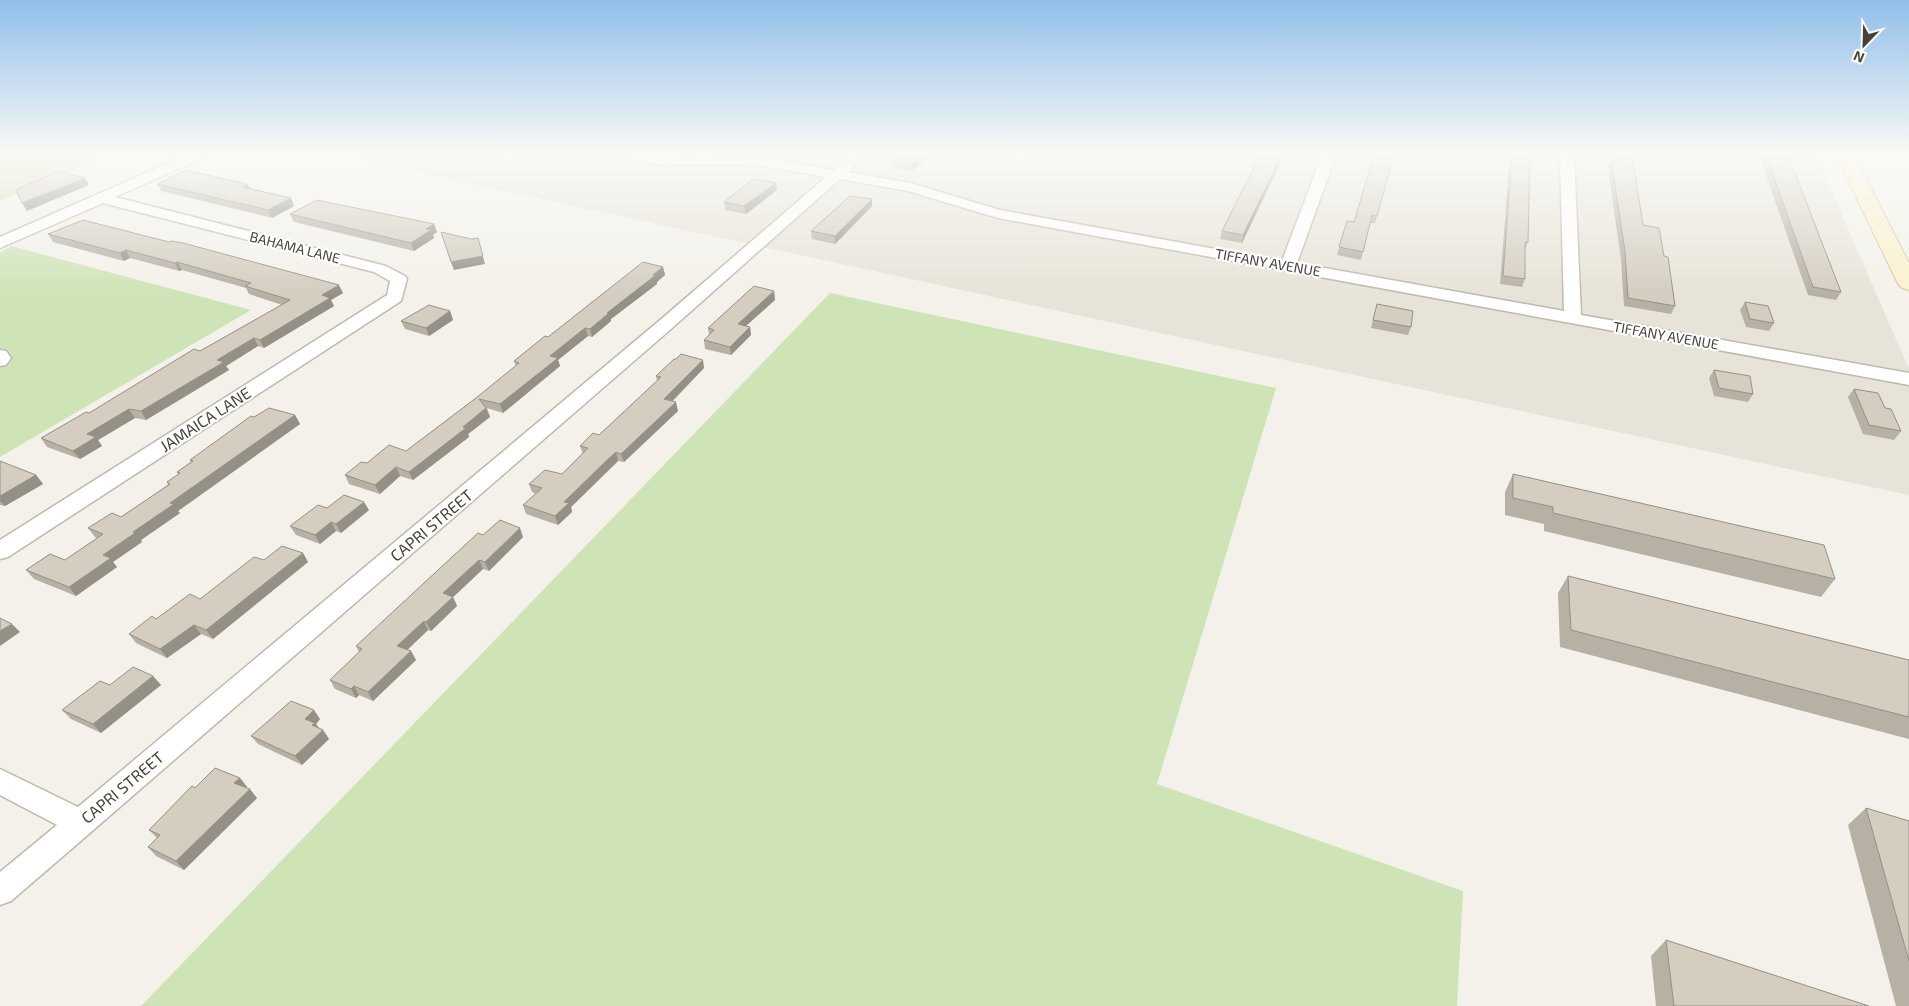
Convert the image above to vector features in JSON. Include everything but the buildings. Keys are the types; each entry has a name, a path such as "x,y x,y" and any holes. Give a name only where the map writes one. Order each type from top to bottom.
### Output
{"main road":[{"path":"1868,202 1909,284"}],"street":[{"path":"0,243 92,202"},
{"name":"BAHAMA LANE","path":"117,202 380,268 399,279"},
{"name":"CAPRI STREET","path":"0,891 665,325 805,202"},
{"name":"TIFFANY AVENUE","path":"959,202 998,214 1288,265 1909,379"},
{"path":"1288,265 1312,202"},
{"path":"1569,202 1573,318"},
{"name":"JAMAICA LANE","path":"0,551 395,297 399,279"},
{"path":"0,355 2,358 0,361"},
{"path":"0,781 81,823"}],"shaded area":[{"path":"555,202 1836,202 1909,369 1909,495"}],"green space":[{"path":"11,246 251,310 0,457 0,253"},
{"path":"830,293 1276,388 1157,784 1463,891 1457,1006 141,1006"}]}
